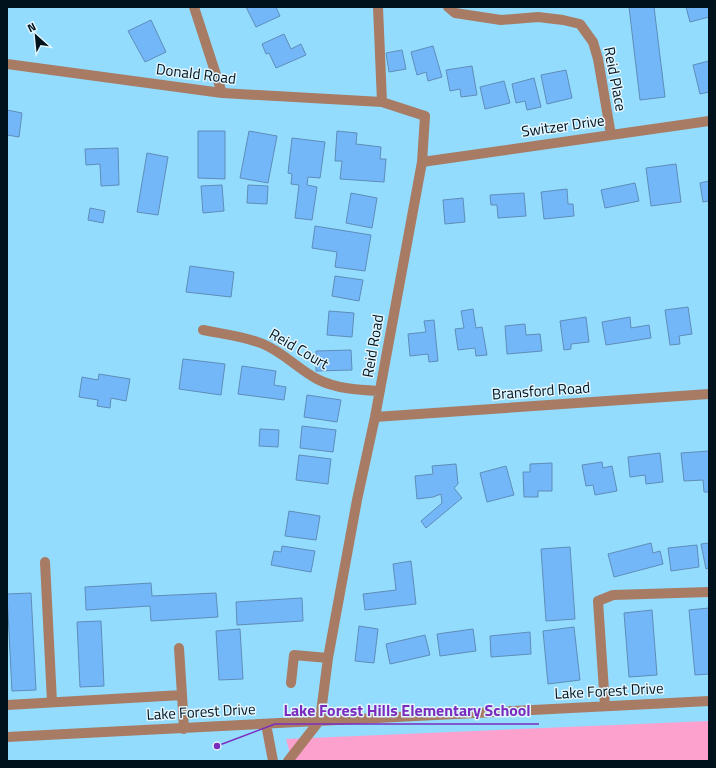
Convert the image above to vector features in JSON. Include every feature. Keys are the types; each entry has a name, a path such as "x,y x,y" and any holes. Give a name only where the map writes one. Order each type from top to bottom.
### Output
{"street":[{"path":"194,7 222,93"},
{"path":"378,7 382,102"},
{"name":"Reid Place","path":"448,7 455,13 501,20 538,17 580,24 593,42 598,59 611,135"},
{"name":"Donald Road","path":"7,64 222,93 382,102"},
{"name":"Reid Road","path":"320,720 328,658 357,500 380,391 422,162 425,116 382,102"},
{"name":"Switzer Drive","path":"422,162 709,121"},
{"name":"Reid Court","path":"203,330 243,337 262,343 275,349 318,380 350,389 380,391"},
{"name":"Bransford Road","path":"375,417 709,394"},
{"path":"45,562 52,702"},
{"path":"605,706 598,600 613,595 709,592"},
{"path":"179,648 184,729"},
{"path":"291,683 294,655 328,658"},
{"path":"7,705 182,695"},
{"name":"Lake Forest Drive","path":"7,737 709,701"},
{"path":"288,761 320,720"},
{"path":"266,724 273,761"}],"shaded area":[{"path":"709,721 709,761 292,761 286,739"}],"building":[{"path":"246,7 276,7 280,16 256,27"},
{"path":"629,7 654,7 665,97 640,100"},
{"path":"686,7 709,7 709,17 690,22"},
{"path":"151,20 166,52 145,62 128,31"},
{"path":"284,34 291,49 301,44 306,55 276,68 269,53 266,54 262,44"},
{"path":"433,46 442,77 428,81 426,72 417,75 411,52"},
{"path":"402,50 406,69 389,72 386,53"},
{"path":"709,61 709,92 700,94 693,65"},
{"path":"472,66 477,95 461,97 460,89 450,91 446,70"},
{"path":"566,70 572,98 547,104 541,75"},
{"path":"534,78 541,107 527,110 525,101 516,103 512,84"},
{"path":"504,81 510,103 485,109 480,87"},
{"path":"7,110 22,113 19,137 7,135"},
{"path":"198,131 225,131 225,179 198,178"},
{"path":"249,131 277,136 268,183 240,178"},
{"path":"337,131 357,133 356,144 381,147 380,159 386,159 384,182 340,179 342,161 335,161"},
{"path":"292,138 325,142 320,178 308,177 307,185 317,187 312,220 295,218 299,185 291,184 292,174 288,173"},
{"path":"118,148 119,185 101,186 100,164 86,165 85,149"},
{"path":"147,153 168,157 158,215 137,212"},
{"path":"676,164 681,202 651,206 646,168"},
{"path":"709,181 709,201 703,202 700,183"},
{"path":"635,183 639,201 605,208 601,190"},
{"path":"222,185 224,211 203,213 201,186"},
{"path":"248,185 268,186 267,204 247,203"},
{"path":"567,189 568,204 573,204 574,216 544,219 541,192"},
{"path":"351,193 377,198 372,228 346,223"},
{"path":"524,193 526,216 498,218 497,205 491,205 490,195"},
{"path":"463,198 465,222 445,224 443,200"},
{"path":"90,208 105,211 103,223 88,220"},
{"path":"315,226 371,235 365,271 335,267 337,252 312,248"},
{"path":"190,266 234,272 231,297 186,292"},
{"path":"335,276 363,280 359,301 332,296"},
{"path":"688,307 692,334 679,336 680,344 670,345 665,310"},
{"path":"473,309 476,328 482,327 487,355 476,356 475,348 458,350 455,329 464,328 461,311"},
{"path":"329,311 354,313 352,337 327,335"},
{"path":"586,317 589,342 571,344 571,349 564,350 560,321"},
{"path":"630,317 631,328 649,325 651,338 606,345 602,322"},
{"path":"434,320 438,361 429,362 428,354 410,356 408,334 426,332 424,321"},
{"path":"525,324 526,335 540,334 542,351 507,354 505,326"},
{"path":"351,350 352,370 316,371 316,351"},
{"path":"183,359 225,364 221,395 179,389"},
{"path":"242,366 276,371 274,385 286,387 284,400 238,394"},
{"path":"99,374 130,379 126,401 111,398 110,408 97,406 98,400 79,397 82,377 98,380"},
{"path":"307,395 341,400 337,422 304,417"},
{"path":"302,426 336,430 333,452 300,448"},
{"path":"260,429 279,430 278,447 259,446"},
{"path":"709,451 709,492 704,492 703,480 684,481 681,453"},
{"path":"660,453 663,482 646,484 645,475 630,477 628,457"},
{"path":"299,455 331,459 328,484 296,480"},
{"path":"602,462 603,468 612,466 617,491 595,495 593,485 586,486 582,465"},
{"path":"552,463 552,491 538,491 538,497 524,497 523,472 530,472 530,464"},
{"path":"456,464 458,484 454,488 462,498 426,528 421,521 442,503 441,494 433,497 417,499 415,476 433,474 432,466"},
{"path":"506,466 514,495 487,502 480,473"},
{"path":"289,511 320,516 316,540 285,536"},
{"path":"651,543 653,553 660,551 663,564 614,577 608,554"},
{"path":"709,543 709,568 706,569 701,544"},
{"path":"697,545 699,567 671,571 668,548"},
{"path":"282,546 315,551 311,572 271,565 274,551 281,552"},
{"path":"570,547 575,619 546,621 541,549"},
{"path":"411,561 416,604 365,610 363,594 396,590 393,564"},
{"path":"151,583 152,596 216,593 218,617 151,621 150,606 86,610 85,587"},
{"path":"31,593 36,690 12,691 7,594"},
{"path":"302,598 303,621 237,625 236,602"},
{"path":"709,608 709,674 695,675 689,610"},
{"path":"652,610 657,675 629,677 624,613"},
{"path":"101,621 104,686 80,687 77,622"},
{"path":"359,626 378,629 374,663 355,661"},
{"path":"574,627 580,680 548,684 543,631"},
{"path":"240,629 243,679 219,680 216,631"},
{"path":"473,629 476,651 440,656 437,634"},
{"path":"530,632 531,654 491,657 490,636"},
{"path":"425,635 430,655 390,664 386,644"}],"place":[{"name":"Lake Forest Hills Elementary School","path":"217,746"}]}
